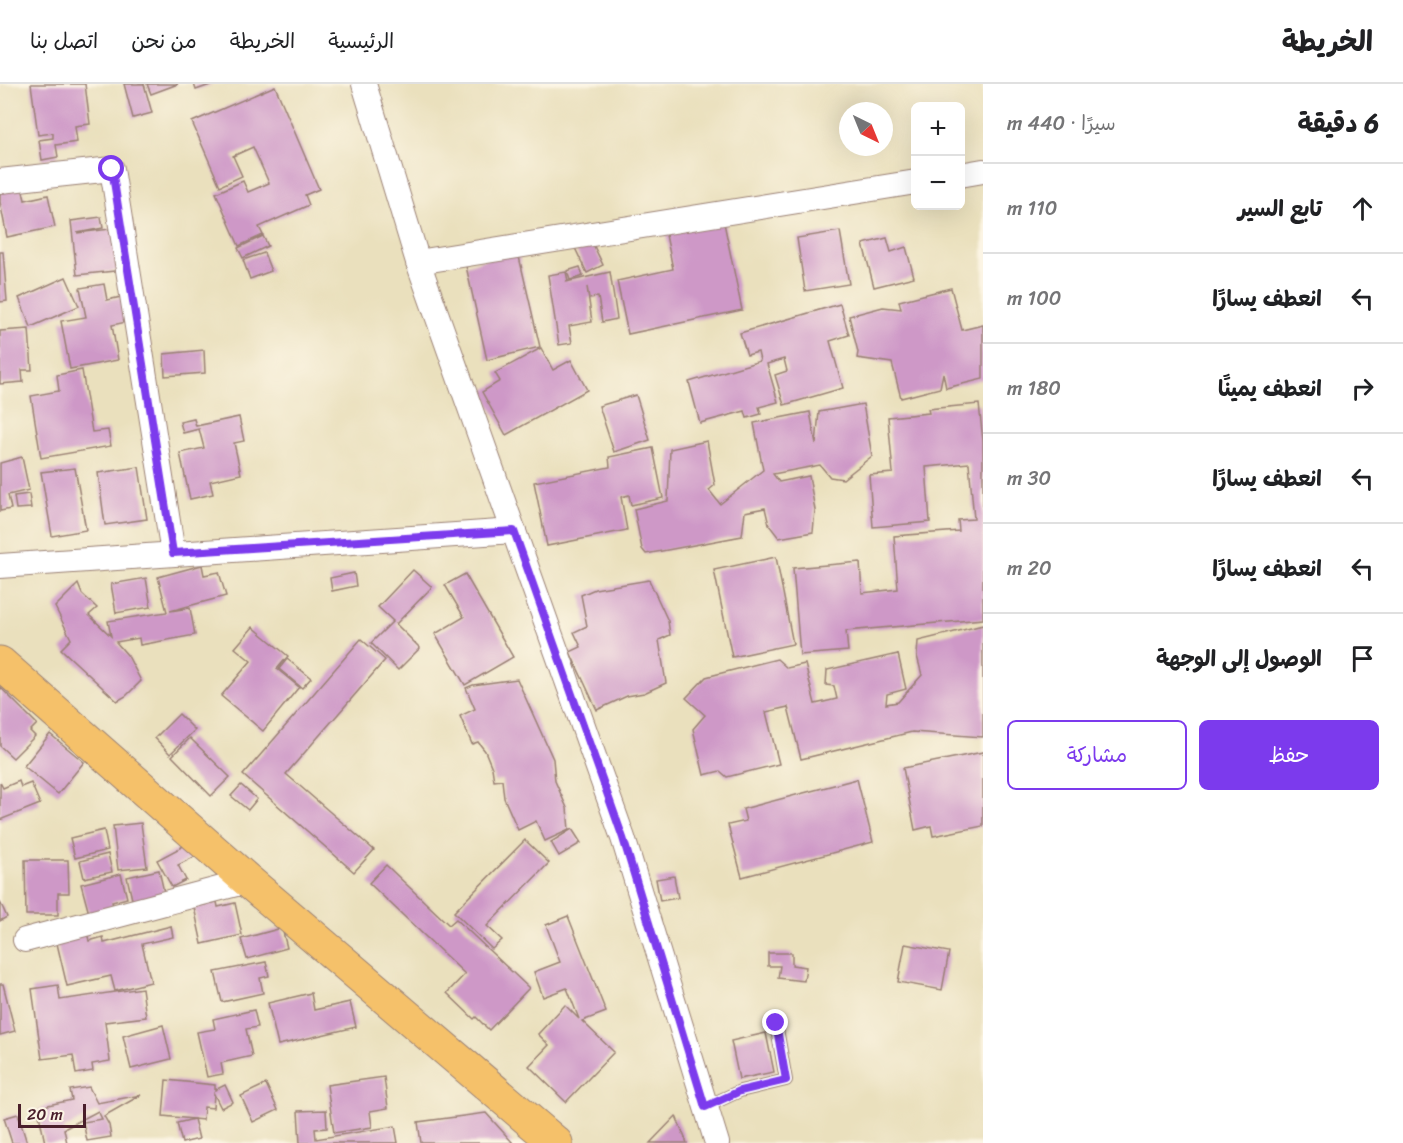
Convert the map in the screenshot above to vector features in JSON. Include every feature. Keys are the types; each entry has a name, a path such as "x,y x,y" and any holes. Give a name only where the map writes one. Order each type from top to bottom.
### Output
{"main road":[{"path":"0,663 248,881 556,1143"}],"street":[{"path":"364,84 418,262 623,838 717,1143"},
{"path":"0,181 112,169 173,553"},
{"path":"965,174 983,171"},
{"path":"418,262 911,183"},
{"path":"0,566 514,531"},
{"path":"25,940 248,881"}],"lane":[{"path":"705,1107 740,1091 786,1080 776,1023"}],"building":[{"path":"31,84 85,84 90,124 75,126 77,142 56,145 58,157 42,160 39,140 53,138 53,133 38,135"},
{"path":"124,84 144,84 152,113 133,118"},
{"path":"147,84 178,84 151,94"},
{"path":"194,84 213,84 196,90"},
{"path":"275,86 319,189 305,195 309,205 259,227 263,235 239,246 216,193 243,181 248,192 269,183 253,147 233,156 242,176 220,186 192,122"},
{"path":"21,183 25,200 48,195 55,227 7,237 0,202 0,188"},
{"path":"101,217 103,228 77,233 119,228 124,270 77,275 71,221"},
{"path":"723,218 742,310 628,334 617,281 673,269 665,230"},
{"path":"840,231 849,284 805,291 797,238"},
{"path":"263,236 268,246 243,258 238,248"},
{"path":"887,238 891,252 906,247 914,277 874,287 863,244"},
{"path":"591,240 603,265 587,273 575,248"},
{"path":"517,248 540,347 487,360 466,266"},
{"path":"0,252 3,252 7,301 0,302"},
{"path":"264,253 271,271 250,279 243,260"},
{"path":"580,267 583,276 570,280 567,271"},
{"path":"566,272 568,281 566,282 610,272 617,319 602,322 598,297 589,298 587,287 592,322 569,326 572,343 559,345 548,275"},
{"path":"66,277 79,306 31,327 19,298"},
{"path":"104,284 107,300 126,296 131,321 112,325 118,360 70,369 61,321 86,317 80,288"},
{"path":"951,288 962,330 983,325 983,379 946,388 943,373 940,388 901,398 892,363 857,358 858,352 849,316 883,307 901,309 899,301"},
{"path":"840,304 849,335 830,341 843,388 784,405 775,375 787,371 784,359 767,364 778,402 759,407 761,414 747,418 745,411 700,423 689,382 760,361 758,352 747,355 740,333"},
{"path":"29,329 32,370 22,370 23,382 0,384 0,331"},
{"path":"541,348 553,370 571,360 587,390 506,435 482,392 500,381 495,373"},
{"path":"204,350 205,373 165,376 164,354"},
{"path":"82,370 92,432 108,430 111,446 41,458 31,396 59,391 57,375"},
{"path":"636,395 650,440 614,452 599,406"},
{"path":"863,404 872,456 843,479 830,477 820,465 773,474 779,482 809,476 815,510 813,532 779,538 769,525 765,508 745,512 742,536 646,554 642,549 634,509 668,501 670,449 707,441 715,485 709,490 720,504 763,470 754,423 810,412 816,444 819,412"},
{"path":"979,404 983,441 983,619 846,631 848,651 800,655 793,568 860,562 862,593 898,589 894,536 959,531 958,520 974,519 969,463 926,467 930,522 873,527 869,475 893,473 888,417 929,413 928,409"},
{"path":"239,417 244,441 234,443 241,474 210,481 213,494 190,499 180,453 204,448 199,429 183,433 180,422 194,419 196,426"},
{"path":"653,448 663,498 631,505 629,495 621,497 627,530 547,546 534,482 610,467 609,457"},
{"path":"22,457 29,490 8,495 11,509 0,511 0,463"},
{"path":"139,467 147,519 105,525 98,473"},
{"path":"75,468 86,530 52,536 41,472"},
{"path":"29,494 31,508 16,509 14,496"},
{"path":"776,557 793,644 732,657 714,570"},
{"path":"202,565 204,575 219,572 226,596 170,611 190,608 195,635 140,645 139,638 116,642 128,656 141,681 126,696 117,701 61,649 71,639 55,607 78,584 82,594 97,608 89,615 111,636 108,621 167,612 158,577"},
{"path":"413,570 432,587 396,624 420,648 398,670 371,643 393,621 378,607"},
{"path":"354,573 356,586 332,591 330,578"},
{"path":"465,574 513,657 465,685 435,634 464,617 445,585"},
{"path":"146,578 151,607 116,613 111,584"},
{"path":"649,580 668,621 670,635 659,640 666,683 644,693 627,696 597,710 570,652 581,647 574,632 587,626 581,595 595,589"},
{"path":"983,625 983,737 912,732 801,759 788,707 766,712 779,764 727,777 720,771 704,775 693,729 705,715 686,698 706,677 777,659 787,668 805,664 815,704 837,699 834,686 826,685 827,670 898,654 906,689 887,694 886,704 898,702 922,675 917,656 918,641"},
{"path":"253,627 288,656 277,669 299,687 263,731 221,696 251,661 235,648"},
{"path":"361,639 385,660 286,774 374,850 354,872 243,775"},
{"path":"287,659 311,678 302,688 279,669"},
{"path":"517,679 553,759 555,781 567,808 569,830 545,841 536,821 518,830 504,798 502,780 494,781 492,768 485,751 478,742 472,744 460,716 475,709 466,688"},
{"path":"0,687 37,724 30,731 35,736 13,758 0,746"},
{"path":"179,714 195,730 170,754 155,738"},
{"path":"50,734 84,762 58,794 24,766"},
{"path":"190,738 230,777 211,796 172,756"},
{"path":"983,752 983,826 933,836 931,826 915,830 903,768"},
{"path":"857,779 873,842 742,877 728,825 746,821 743,809"},
{"path":"19,781 21,787 31,783 40,804 0,820 0,782 3,788"},
{"path":"241,785 257,799 248,810 231,796"},
{"path":"141,823 147,867 118,870 113,826"},
{"path":"572,829 581,843 559,856 551,842"},
{"path":"104,830 108,850 75,858 70,838"},
{"path":"525,840 549,863 487,926 502,940 492,949 454,912"},
{"path":"189,843 196,856 178,865 186,880 172,887 157,860"},
{"path":"108,854 112,872 84,878 80,861"},
{"path":"25,860 68,860 69,893 58,893 58,915 26,915"},
{"path":"386,865 449,925 456,919 529,988 489,1030 447,993 465,974 369,883"},
{"path":"159,870 166,901 134,908 127,877"},
{"path":"121,874 127,898 112,902 115,915 91,921 81,884"},
{"path":"674,876 678,898 660,901 656,879"},
{"path":"0,902 7,917 0,921"},
{"path":"217,902 218,907 235,903 242,935 202,944 194,907"},
{"path":"568,916 606,1012 582,1021 614,1052 566,1102 529,1066 549,1045 538,1034 565,1005 579,1019 567,988 543,997 534,972 560,962 546,925"},
{"path":"171,926 173,937 142,944 151,982 115,991 111,976 67,986 55,935 86,927 89,941 103,937 104,943"},
{"path":"282,928 287,948 247,959 241,939"},
{"path":"905,944 949,952 942,990 898,982"},
{"path":"768,953 792,953 792,965 806,967 804,981 778,978 780,966 768,966"},
{"path":"266,962 269,976 260,978 263,993 222,1002 215,972"},
{"path":"0,984 3,984 15,1031 0,1035"},
{"path":"58,985 60,1000 142,988 146,1017 105,1022 110,1061 92,1064 93,1071 76,1074 73,1055 42,1059 32,989"},
{"path":"311,993 314,1010 350,1002 356,1027 278,1045 268,1003"},
{"path":"254,1010 258,1027 246,1029 252,1056 221,1063 223,1074 207,1077 197,1032 215,1029 213,1019"},
{"path":"163,1025 171,1059 131,1069 123,1036"},
{"path":"766,1033 774,1072 739,1079 731,1041"},
{"path":"384,1077 388,1108 370,1111 372,1127 334,1133 327,1085"},
{"path":"166,1080 215,1085 215,1090 225,1085 233,1102 221,1108 214,1094 213,1108 204,1107 203,1120 163,1116"},
{"path":"266,1084 278,1110 253,1122 241,1096"},
{"path":"89,1087 97,1103 141,1095 104,1116 109,1125 111,1137 87,1141 83,1122 102,1119 98,1111 64,1129 67,1143 45,1143 38,1110 48,1105 72,1100 70,1090"},
{"path":"326,1110 327,1128 315,1129 316,1139 395,1126 398,1143 300,1143 298,1111"},
{"path":"486,1113 513,1143 421,1143 418,1122"},
{"path":"18,1114 27,1143 12,1143 4,1118"},
{"path":"676,1116 687,1143 650,1143"},
{"path":"194,1119 199,1139 182,1143 177,1123"}],"route":[{"path":"112,169 173,553 514,531 623,838 705,1107 740,1091 786,1080 776,1023"}]}
